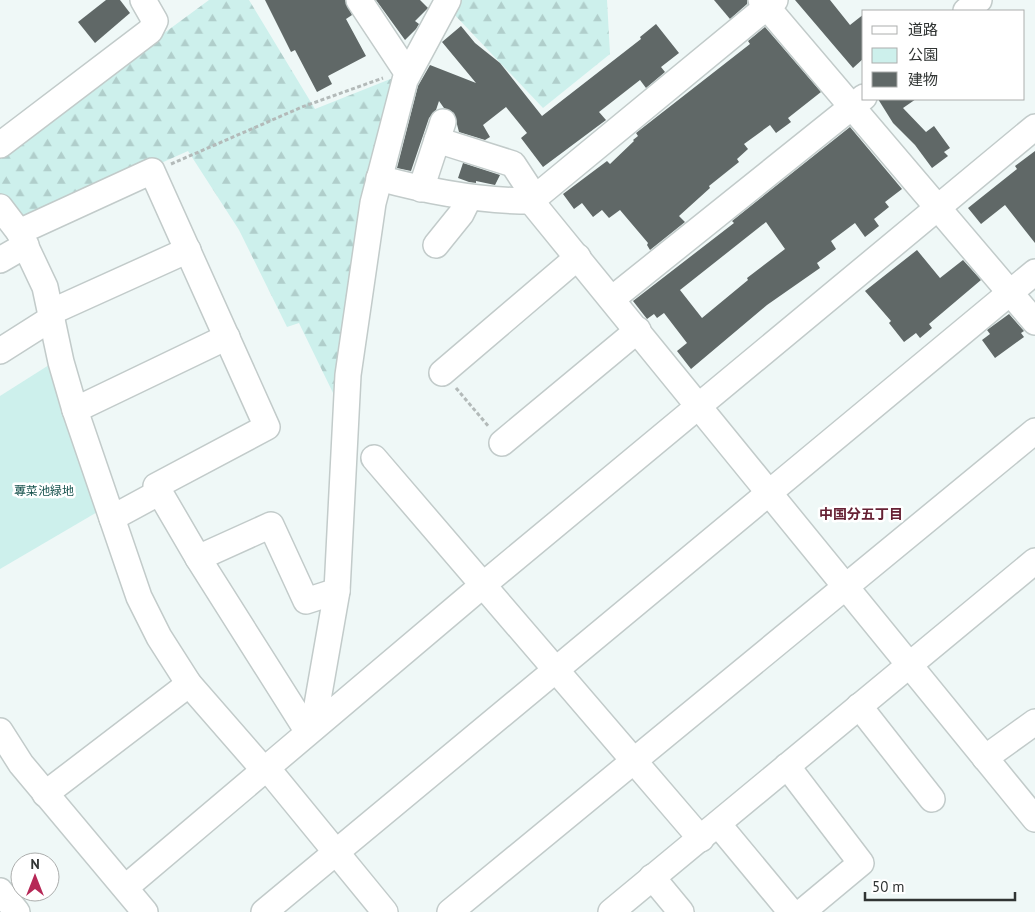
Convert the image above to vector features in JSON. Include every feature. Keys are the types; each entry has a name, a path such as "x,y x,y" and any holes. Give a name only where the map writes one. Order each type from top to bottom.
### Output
{"street":[{"path":"0,145 150,31 154,26 154,16 143,0"},
{"path":"359,0 407,72"},
{"path":"311,730 337,591 348,375 372,203 407,72 448,0"},
{"path":"967,10 979,0"},
{"path":"379,178 420,189 469,198 534,200 767,2 858,102 938,208 1035,322"},
{"path":"612,299 858,102"},
{"path":"126,887 483,585 1035,127"},
{"path":"420,189 440,131 514,164 534,200 578,257 1035,819"},
{"path":"0,260 22,238 152,171 267,427 156,486 198,558 311,730"},
{"path":"436,245 461,214 469,198"},
{"path":"0,207 22,238 46,287 61,362 75,410 139,598 159,637 189,684 265,769 386,912"},
{"path":"0,351 52,315 188,250"},
{"path":"442,373 578,257"},
{"path":"264,912 335,851 1035,272"},
{"path":"502,442 638,330"},
{"path":"75,410 227,338"},
{"path":"450,912 1035,431"},
{"path":"374,458 634,761 709,831 791,912"},
{"path":"112,518 160,492"},
{"path":"198,558 271,525 306,601 337,591"},
{"path":"611,912 1035,561"},
{"path":"46,794 189,684"},
{"path":"859,706 932,799"},
{"path":"985,758 1035,722"},
{"path":"0,731 21,764 146,912"},
{"path":"787,766 861,864 802,912"},
{"path":"652,877 681,912"},
{"path":"0,891 17,912"}],"path":[{"path":"152,171 302,107 407,72"},
{"path":"442,373 502,442"}],"green space":[{"path":"209,0 249,0 315,109 398,76 336,399 299,323 287,327 239,230 188,151 29,222 0,196 0,154"},
{"path":"458,0 607,0 610,54 543,108 451,11"},
{"name":"蓴菜池緑地","path":"49,365 99,511 0,569 0,396"}],"building":[{"path":"106,0 120,0 130,13 95,43 78,22"},
{"path":"265,0 345,0 352,15 346,19 366,56 328,76 332,84 317,92 295,50 291,52"},
{"path":"376,0 420,0 428,8 415,21 419,24 405,40"},
{"path":"714,0 747,0 747,4 730,19"},
{"path":"795,0 830,0 850,25 862,16 862,60 853,68"},
{"path":"656,24 679,53 661,67 665,72 646,88 640,80 599,112 606,120 543,167 521,138 527,133 506,107 483,125 490,137 485,140 459,132 454,113 444,108 439,101 436,110 429,118 411,171 397,168 418,86 430,65 476,83 442,42 461,26 475,43 500,63 542,116 641,39 640,37"},
{"path":"765,27 821,92 788,118 791,122 776,133 770,125 744,144 748,149 737,159 739,162 709,186 710,188 679,216 685,222 650,250 647,245 648,243 620,210 609,218 602,210 593,217 582,203 574,209 563,194 607,161 610,164 634,141 638,136 636,133 750,44 748,41"},
{"path":"879,100 915,100 903,108 926,132 934,126 950,148 944,152 948,156 932,168 915,145 893,123"},
{"path":"850,127 902,189 885,202 889,207 874,219 879,226 865,237 855,223 831,241 836,249 817,263 820,268 767,305 691,369 677,351 687,343 664,313 657,318 654,314 647,319 633,301 734,223 732,221","holes":["766,222 785,249 747,278 748,280 702,318 680,290"]},
{"path":"1035,151 1035,243 1005,205 981,224 968,208 1017,169 1015,166"},
{"path":"463,163 500,175 495,185 476,181 476,183 469,182 458,178"},
{"path":"917,250 940,278 963,260 981,280 929,324 932,328 920,338 916,333 904,342 889,323 891,321 865,291"},
{"path":"1009,314 1024,331 1021,333 1024,337 995,358 982,340 990,334 987,330"}],"district":[{"name":"中国分五丁目","path":"861,514"}]}
